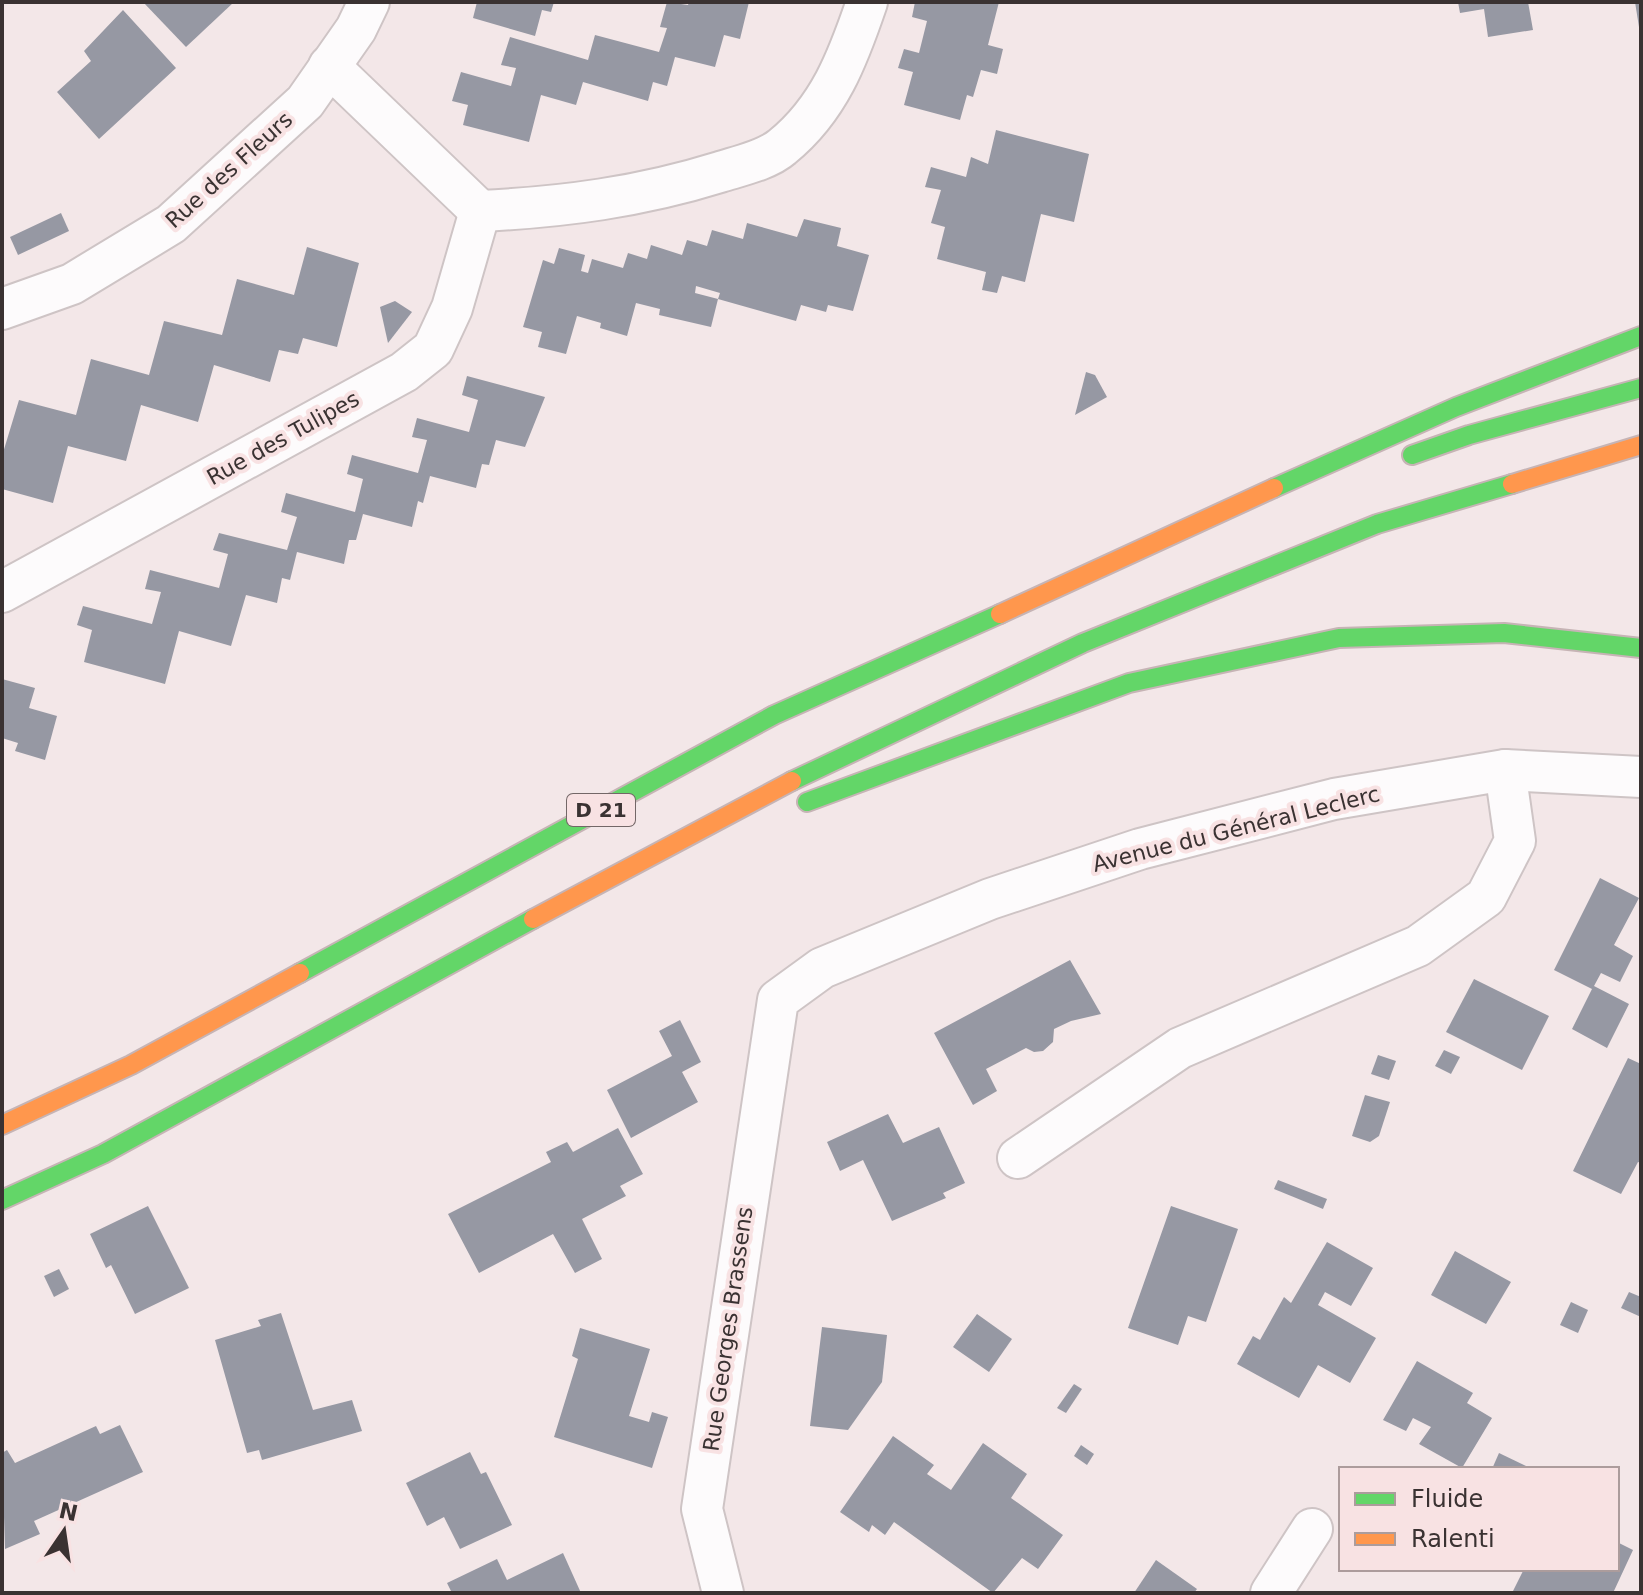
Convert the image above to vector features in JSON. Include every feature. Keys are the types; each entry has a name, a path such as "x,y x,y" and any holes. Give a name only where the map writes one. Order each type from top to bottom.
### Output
{"highway":[{"path":"1212,519 1331,461 1456,407 1641,336"},
{"path":"1394,461 1469,435 1641,388"},
{"path":"2,1200 103,1154 758,797 1083,643 1377,524 1641,445"},
{"path":"1212,519 1334,482"},
{"name":"D 21","path":"2,1125 131,1065 774,715 1212,519"},
{"path":"667,845 776,814 1129,683 1339,638 1504,633 1641,648"}],"street":[{"name":"Rue des Fleurs","path":"2,309 72,284 171,224 305,102 356,29 369,2"},
{"path":"329,66 480,211 568,206 662,190 780,149 826,101 849,55 867,2"},
{"name":"Rue des Tulipes","path":"2,592 404,372 433,349 452,308 480,211"},
{"path":"1018,1158 1180,1048 1418,946 1486,897 1515,841 1505,770"},
{"name":"Avenue du Général Leclerc","path":"766,1063 778,1000 822,968 990,899 1140,849 1334,799 1505,770 1641,777"},
{"name":"Rue Georges Brassens","path":"723,1593 702,1509 766,1063"},
{"path":"1271,1593 1312,1529"}],"building":[{"path":"143,2 234,2 186,47"},
{"path":"477,2 554,2 551,12 542,10 535,36 473,18"},
{"path":"667,2 688,5 689,2 749,2 740,39 724,35 715,67 675,57 667,86 653,82 648,101 583,82 576,105 541,95 529,142 463,125 468,105 452,101 461,72 511,86 516,68 501,65 510,37 588,60 595,35 659,52 667,28 660,27"},
{"path":"915,2 999,2 988,45 1003,49 997,74 981,70 973,97 967,95 960,120 904,105 913,72 898,68 904,49 919,53 927,21 912,17"},
{"path":"1458,2 1528,2 1533,30 1488,37 1484,9 1460,13"},
{"path":"1635,2 1641,2 1641,27 1639,27"},
{"path":"123,10 176,68 99,139 57,92 91,61 84,51"},
{"path":"996,130 1089,154 1074,222 1041,214 1025,282 1002,276 997,293 982,290 986,272 937,259 945,227 931,223 941,190 925,187 931,167 966,177 971,157 988,164"},
{"path":"61,213 69,231 18,255 10,237"},
{"path":"804,219 841,228 837,246 869,255 853,311 828,305 826,312 801,305 796,321 718,299 711,327 659,315 660,309 636,303 627,336 600,328 601,323 577,316 566,354 538,347 542,332 523,327 543,260 554,264 559,248 585,255 581,271 588,273 592,259 623,268 628,253 647,259 651,245 682,255 687,240 707,246 712,230 743,239 747,223 797,237","holes":["696,286 720,293 718,299 695,293"]},
{"path":"307,247 359,263 337,347 303,338 298,354 279,350 270,382 214,365 198,422 141,405 126,461 68,446 53,503 2,489 2,456 19,400 76,415 91,359 149,375 164,321 222,335 237,279 294,295"},
{"path":"395,301 412,312 388,343 380,307"},
{"path":"1086,372 1095,375 1107,397 1075,415"},
{"path":"467,376 545,397 525,447 496,440 489,465 482,464 476,488 430,476 423,503 418,501 412,527 363,514 356,540 349,540 344,564 297,552 290,580 282,578 277,603 246,595 231,646 179,631 165,684 84,662 92,630 77,625 83,606 152,624 161,592 145,589 150,570 219,588 228,554 213,550 219,533 287,550 297,517 281,512 286,493 355,512 363,479 347,474 352,455 418,473 427,440 412,437 417,418 469,432 478,400 462,395"},
{"path":"2,679 35,688 29,708 57,716 45,760 15,751 18,743 2,738"},
{"path":"1600,878 1639,898 1614,945 1633,956 1620,982 1601,973 1594,986 1629,1004 1607,1048 1572,1029 1592,989 1554,970"},
{"path":"1070,960 1101,1014 1071,1021 1054,1029 1053,1042 1043,1051 1034,1052 1026,1048 986,1069 997,1091 973,1105 934,1033"},
{"path":"1474,979 1549,1016 1522,1070 1446,1032"},
{"path":"680,1020 701,1062 682,1072 698,1102 631,1138 607,1090 672,1056 659,1031"},
{"path":"1444,1050 1460,1057 1451,1074 1435,1066"},
{"path":"1378,1055 1396,1061 1389,1080 1371,1074"},
{"path":"1628,1058 1641,1064 1641,1163 1638,1162 1621,1194 1573,1171"},
{"path":"1365,1095 1390,1102 1379,1136 1370,1142 1352,1136"},
{"path":"888,1114 903,1143 939,1127 965,1183 943,1193 946,1198 892,1221 863,1160 840,1171 827,1142"},
{"path":"618,1128 643,1174 620,1186 626,1196 582,1219 602,1259 575,1273 553,1234 479,1273 448,1214 551,1162 546,1152 567,1142 573,1152"},
{"path":"1278,1180 1327,1199 1323,1209 1274,1189"},
{"path":"148,1206 189,1288 135,1314 111,1265 106,1268 90,1234"},
{"path":"1171,1206 1238,1229 1206,1322 1188,1316 1178,1345 1128,1328"},
{"path":"1327,1242 1373,1268 1351,1306 1325,1292 1318,1305 1376,1338 1350,1383 1318,1365 1299,1398 1237,1364 1253,1336 1260,1340 1284,1297 1291,1303"},
{"path":"1455,1251 1511,1282 1486,1324 1431,1295"},
{"path":"59,1269 69,1289 54,1297 44,1276"},
{"path":"1629,1292 1641,1297 1641,1317 1621,1308"},
{"path":"1571,1302 1588,1310 1578,1333 1560,1325"},
{"path":"281,1313 313,1410 352,1400 362,1431 262,1460 259,1450 247,1453 215,1340 261,1326 258,1320"},
{"path":"977,1314 1012,1339 989,1372 953,1347"},
{"path":"822,1327 887,1335 882,1382 848,1430 810,1426"},
{"path":"580,1328 650,1349 629,1416 649,1422 652,1412 668,1417 652,1468 554,1437 578,1359 572,1356"},
{"path":"1417,1361 1473,1393 1467,1403 1492,1418 1463,1467 1419,1444 1431,1427 1413,1418 1406,1431 1383,1420"},
{"path":"1074,1384 1082,1389 1066,1413 1057,1408"},
{"path":"120,1425 143,1472 34,1521 40,1534 5,1549 2,1453 7,1450 15,1463 96,1426 100,1434"},
{"path":"893,1436 934,1465 927,1474 951,1490 983,1443 1027,1474 1011,1498 1063,1535 1038,1569 1022,1558 993,1593 894,1522 885,1535 872,1525 869,1532 840,1512"},
{"path":"1081,1445 1094,1454 1087,1465 1074,1456"},
{"path":"470,1452 481,1474 486,1472 512,1525 460,1549 444,1517 427,1526 406,1483"},
{"path":"1499,1453 1528,1467 1493,1467"},
{"path":"1619,1543 1633,1550 1613,1593 1512,1593 1523,1571 1619,1571"},
{"path":"563,1553 581,1593 452,1593 447,1583 497,1559 507,1580"},
{"path":"1156,1560 1197,1589 1194,1593 1134,1593"}],"traffic: fast":[{"path":"1274,488 1456,407 1641,336"},
{"path":"1412,455 1469,435 1641,388"},
{"path":"792,781 1083,643 1377,524 1512,484"},
{"path":"300,973 774,715 1000,614"},
{"path":"807,802 1129,683 1339,638 1504,633 1641,648"},
{"path":"2,1200 103,1154 533,919"}],"traffic: slow":[{"path":"1512,484 1641,445"},
{"path":"1000,614 1274,488"},
{"path":"533,919 792,781"},
{"path":"2,1125 131,1065 300,973"}]}
